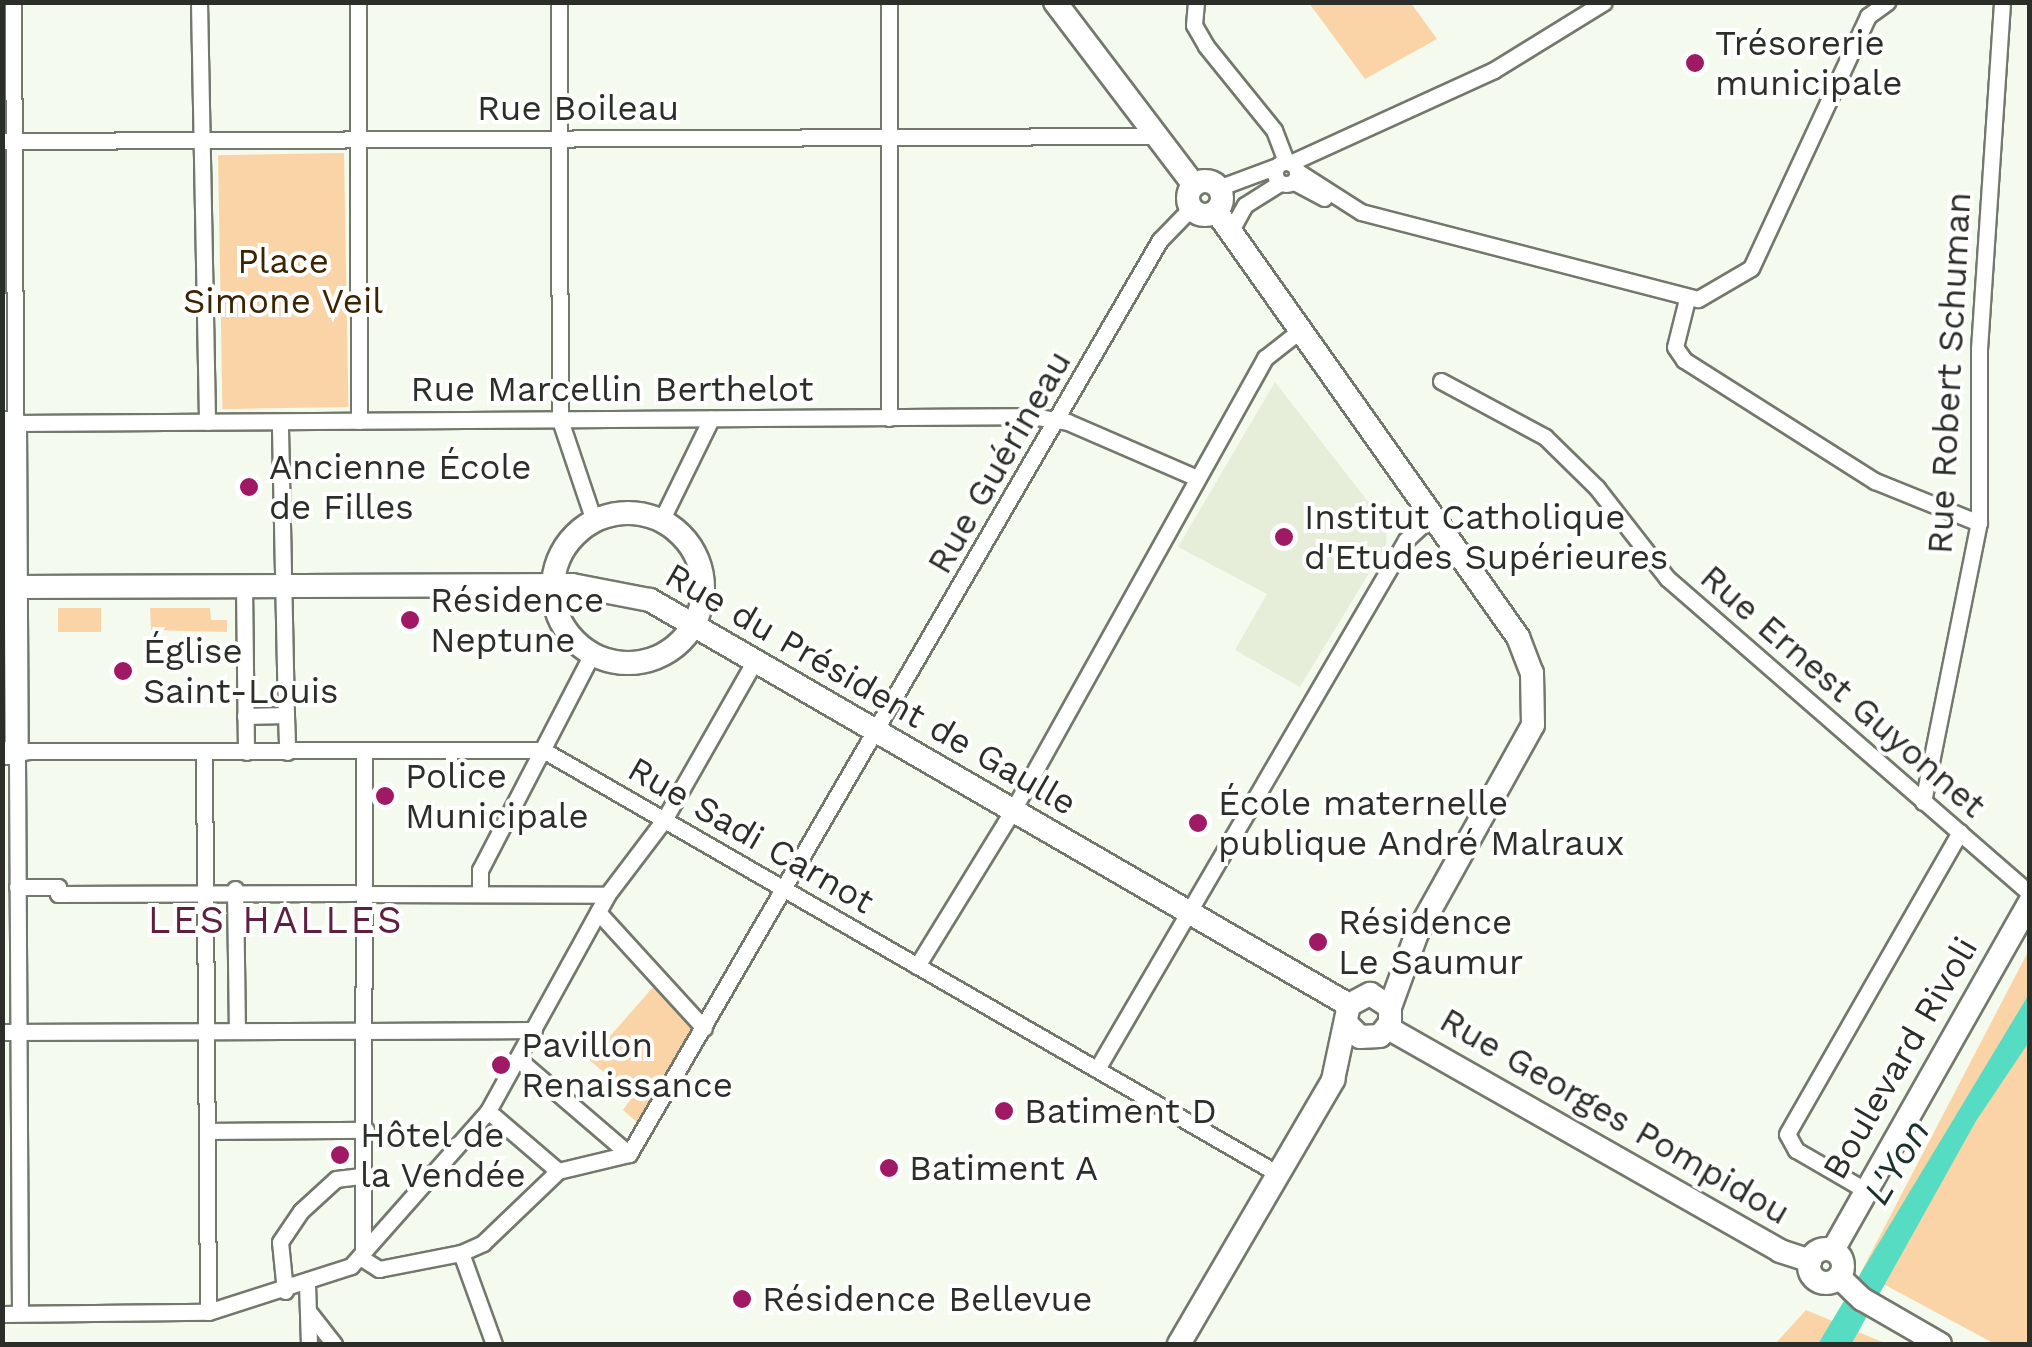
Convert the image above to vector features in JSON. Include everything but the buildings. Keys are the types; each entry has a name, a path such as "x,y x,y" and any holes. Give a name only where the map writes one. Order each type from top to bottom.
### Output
{"street":[{"path":"12,2 10,753 18,887 10,1031 20,1313"},
{"path":"199,2 207,422"},
{"path":"358,2 359,421"},
{"path":"559,2 560,420 594,520"},
{"path":"889,2 889,418"},
{"path":"1054,2 1154,136 1186,206 1207,181 1252,269 1518,637 1536,702 1512,770 1180,1344"},
{"path":"1196,2 1194,25 1206,46 1274,130 1289,171 1360,212 1688,300 1736,282 1751,268 1868,16 1887,2"},
{"path":"1217,199 1289,171 1346,139 1464,84 1604,2"},
{"name":"Rue Robert Schuman","path":"1923,802 1979,523 1979,350 2002,2"},
{"name":"Rue Boileau","path":"9,141 1154,136"},
{"path":"1230,232 1245,205 1289,171"},
{"name":"Rue Guérineau","path":"629,1154 1186,206"},
{"path":"1688,300 1675,348 1684,360 1862,474 1979,523"},
{"path":"917,966 1013,810 1269,353 1298,332"},
{"name":"Rue Ernest Guyonnet","path":"1441,382 1545,437 1588,477 1667,578 2030,892"},
{"name":"Rue Marcellin Berthelot","path":"9,424 1058,418 1197,478"},
{"path":"662,521 710,419"},
{"path":"280,422 287,752"},
{"path":"628,513 662,521 696,557 703,590 694,623 673,648 643,661 592,654 564,626 552,586 564,548 594,520 628,513"},
{"path":"1097,1069 1406,540 1432,516"},
{"path":"244,586 246,752"},
{"name":"Rue du Président de Gaulle","path":"9,587 552,586 624,592 694,623 1369,1016"},
{"path":"480,890 480,870 592,654"},
{"path":"2,1314 208,1312 307,1284 363,1260 488,1111 608,894 664,820 756,659"},
{"path":"245,716 286,715"},
{"path":"10,753 543,750"},
{"name":"Rue Sadi Carnot","path":"543,750 1280,1175"},
{"path":"204,751 208,1312"},
{"path":"363,1260 366,1130 360,1031 359,894 364,753"},
{"path":"1865,1190 1796,1150 1786,1134 1960,832"},
{"path":"18,887 88,900 235,889 359,894 480,890 608,894"},
{"path":"235,889 237,1031"},
{"name":"Boulevard Rivoli","path":"1833,1250 2030,902"},
{"path":"598,912 704,1028"},
{"name":"Rue Georges Pompidou","path":"1369,1016 1780,1251 1810,1261 1818,1281 1845,1284"},
{"path":"10,1031 534,1030"},
{"path":"518,1059 629,1154"},
{"path":"488,1111 558,1171"},
{"path":"207,1131 366,1130"},
{"path":"363,1260 379,1270 461,1253 483,1243 558,1171 629,1154"},
{"path":"285,1291 280,1242 290,1227 336,1179 362,1176"},
{"path":"1810,1261 1819,1250 1833,1250 1843,1262 1845,1284 1882,1311 1940,1344"},
{"path":"461,1253 494,1344"},
{"path":"307,1284 309,1344"},
{"path":"308,1310 334,1344"}],"shaded area":[{"name":"Institut Catholique d'Etudes Supérieures","path":"1275,382 1387,526 1386,545 1300,687 1235,650 1267,594 1178,547"}],"green space":[{"path":"1309,3 1411,3 1437,39 1365,79"},
{"name":"Place Simone Veil","path":"344,153 348,407 222,409 218,155"},
{"path":"58,608 101,608 101,632 58,632"},
{"path":"150,608 210,608 211,620 227,620 227,632 151,630"},
{"path":"2029,950 2029,1344 1995,1344 1861,1272"},
{"path":"655,985 696,1027 639,1124 623,1110 633,1096 589,1060"},
{"path":"1806,1310 1887,1344 1775,1344"}],"water":[{"path":"2029,994 2029,1042 1976,1121 1852,1343 1818,1344"}],"place":[{"name":"Trésorerie municipale","path":"1695,63"},
{"name":"Ancienne École de Filles","path":"249,487"},
{"name":"Institut Catholique d'Etudes Supérieures","path":"1284,537"},
{"name":"Résidence Neptune","path":"410,620"},
{"name":"Église Saint-Louis","path":"123,671"},
{"name":"Police Municipale","path":"385,796"},
{"name":"École maternelle publique André Malraux","path":"1198,823"},
{"name":"Résidence Le Saumur","path":"1318,942"},
{"name":"Pavillon Renaissance","path":"501,1065"},
{"name":"Batiment D","path":"1004,1111"},
{"name":"Hôtel de la Vendée","path":"340,1155"},
{"name":"Batiment A","path":"889,1168"},
{"name":"Résidence Bellevue","path":"742,1299"}],"district":[{"name":"LES HALLES","path":"276,921"}],"water label":[{"name":"L'Yon","path":"1897,1162"}]}
